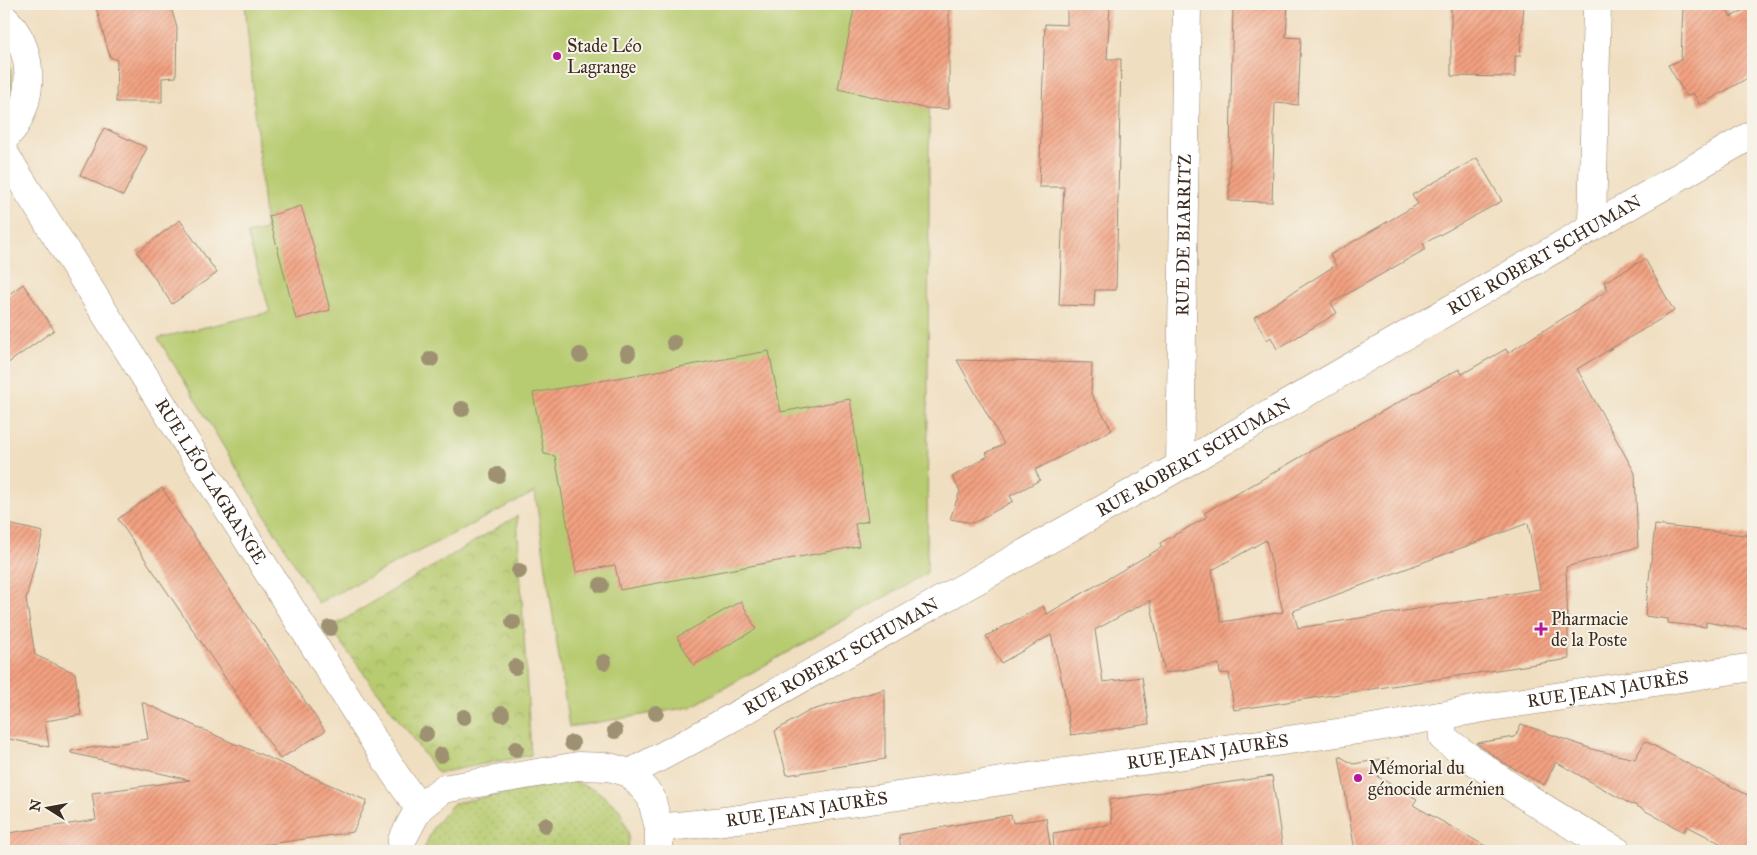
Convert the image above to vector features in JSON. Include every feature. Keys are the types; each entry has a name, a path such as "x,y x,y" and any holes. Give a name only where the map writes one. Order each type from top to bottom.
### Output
{"street":[{"name":"RUE DE BIARRITZ","path":"1180,466 1187,4"},
{"path":"1592,226 1597,4"},
{"path":"4,18 12,26 24,49 29,75 26,101 16,125 4,139"},
{"name":"RUE ROBERT SCHUMAN","path":"630,773 1180,466 1753,134"},
{"name":"RUE LÉO LAGRANGE","path":"4,153 419,808"},
{"name":"RUE JEAN JAURÈS","path":"659,840 724,821 1372,728 1753,667"},
{"path":"1441,716 1443,738 1580,831 1617,851"},
{"path":"400,851 402,840 419,808 443,789 578,766 609,767 630,773 652,797 659,840"}],"green space":[{"path":"245,4 930,4 927,573 691,707 569,727 535,492 318,603 158,338 270,312 247,234 266,230"},
{"path":"4,52 12,76 12,93 4,117"},
{"path":"517,516 531,755 438,773 330,628"},
{"path":"570,781 595,789 620,810 629,835 628,851 423,851 434,826 454,803"}],"building":[{"path":"95,4 170,4 177,28 176,77 162,78 162,102 116,102 117,60 110,57"},
{"path":"855,4 944,4 944,7 949,7 949,109 924,108 838,89"},
{"path":"1067,4 1110,4 1107,59 1121,59 1116,290 1095,290 1094,306 1059,305 1064,187 1039,187 1045,24 1067,25"},
{"path":"1233,4 1288,4 1286,37 1301,38 1298,105 1275,103 1272,202 1229,201"},
{"path":"1524,4 1520,56 1515,56 1515,77 1451,76 1451,6"},
{"path":"1683,4 1724,4 1731,17 1753,5 1753,75 1700,105 1693,93 1686,96 1668,65 1681,60"},
{"path":"104,128 147,148 123,196 80,175"},
{"path":"1477,158 1502,201 1423,244 1426,249 1331,303 1337,313 1277,349 1271,337 1267,340 1254,317 1336,265 1330,255 1418,204 1412,195"},
{"path":"301,206 330,310 296,319 269,216"},
{"path":"180,220 217,273 172,304 137,252"},
{"path":"1645,259 1674,311 1577,369 1635,473 1638,547 1566,567 1569,659 1234,710 1229,673 1220,674 1219,664 1165,673 1150,600 1095,630 1103,682 1142,677 1149,724 1071,735 1064,690 1051,635 1001,663 986,636 1043,606 1047,614 1162,547 1160,543 1207,517 1204,513 1316,448 1459,369 1462,374 1506,349 1508,353 1608,290 1604,282","holes":["1528,523 1540,589 1298,628 1293,611","1266,540 1283,612 1221,622 1212,570"]},
{"path":"23,284 54,330 4,366 4,298"},
{"path":"769,351 781,412 850,399 868,521 855,524 859,546 620,590 615,565 576,572 555,456 544,454 533,393"},
{"path":"957,360 1092,363 1091,394 1112,430 1035,470 1040,480 1010,496 1013,501 979,520 973,523 950,519 960,491 952,477 988,456 986,453 1004,444"},
{"path":"162,488 325,731 280,759 118,519"},
{"path":"4,523 43,532 26,599 35,655 75,673 81,715 45,721 49,747 4,738"},
{"path":"1655,525 1753,536 1753,630 1706,622 1706,627 1668,623 1668,619 1645,616"},
{"path":"741,601 756,629 694,665 677,637"},
{"path":"885,689 885,759 787,775 775,731 809,711"},
{"path":"142,702 367,801 353,832 221,851 10,851 9,833 96,820 92,793 190,780 71,753 71,751 148,739"},
{"path":"1521,724 1595,750 1635,759 1645,741 1753,798 1753,851 1735,851 1687,826 1684,832 1556,762 1544,785 1506,764 1476,743 1515,737"},
{"path":"1339,756 1353,764 1389,758 1378,777 1417,799 1413,805 1494,851 1355,851"},
{"path":"1272,776 1283,851 1054,851 1053,833 1112,824 1109,800"},
{"path":"1011,815 1013,823 1046,818 1051,851 901,851 899,835"}],"place":[{"name":"Stade Léo Lagrange","path":"557,56"},
{"name":"Pharmacie de la Poste","path":"1541,629"},
{"name":"Mémorial du génocide arménien","path":"1358,778"}]}
